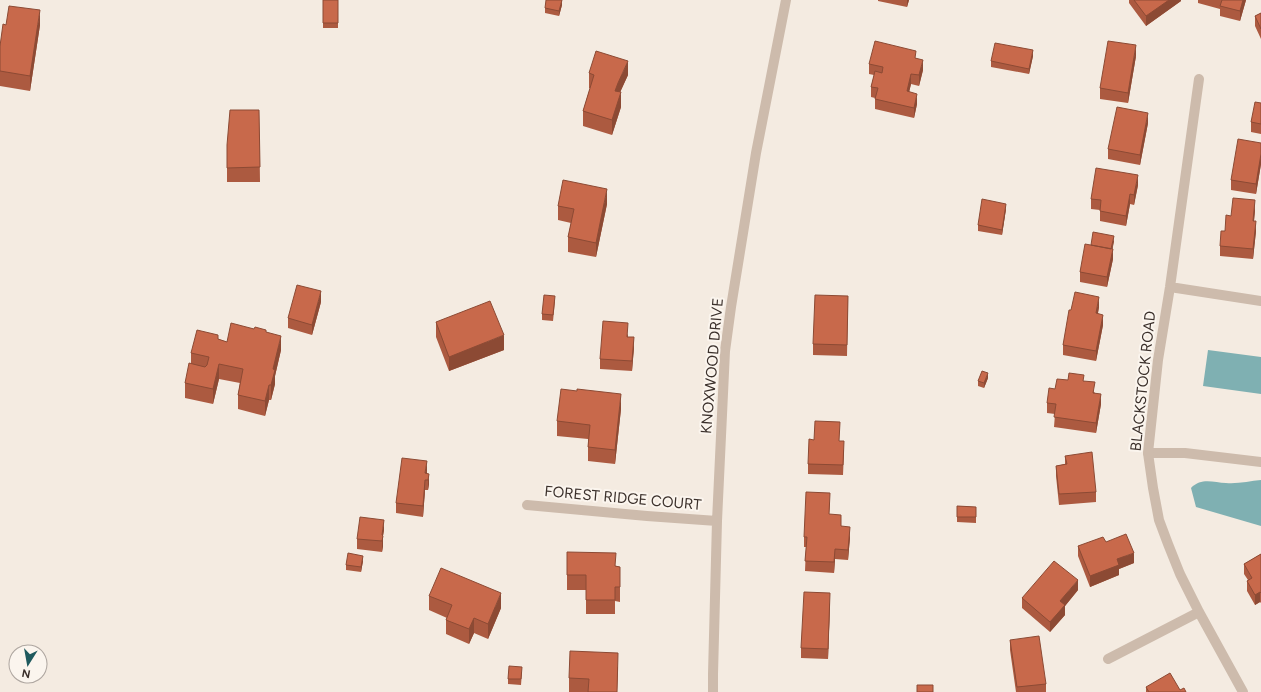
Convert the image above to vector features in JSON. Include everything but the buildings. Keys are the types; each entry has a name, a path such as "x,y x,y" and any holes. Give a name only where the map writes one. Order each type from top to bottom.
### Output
{"street":[{"name":"KNOXWOOD DRIVE","path":"713,692 717,521 725,351 756,153 786,0"},
{"name":"BLACKSTOCK ROAD","path":"1199,78 1170,286 1158,360 1148,453 1159,520 1180,574 1243,692"},
{"path":"1170,286 1261,301"},
{"path":"1148,453 1185,453 1261,462"},
{"name":"FOREST RIDGE COURT","path":"527,505 717,521"},
{"path":"1108,659 1199,612"}],"water":[{"path":"1208,350 1261,357 1261,394 1203,386"},
{"path":"1261,480 1261,526 1196,507 1191,488 1199,483 1208,481 1235,483"}]}
